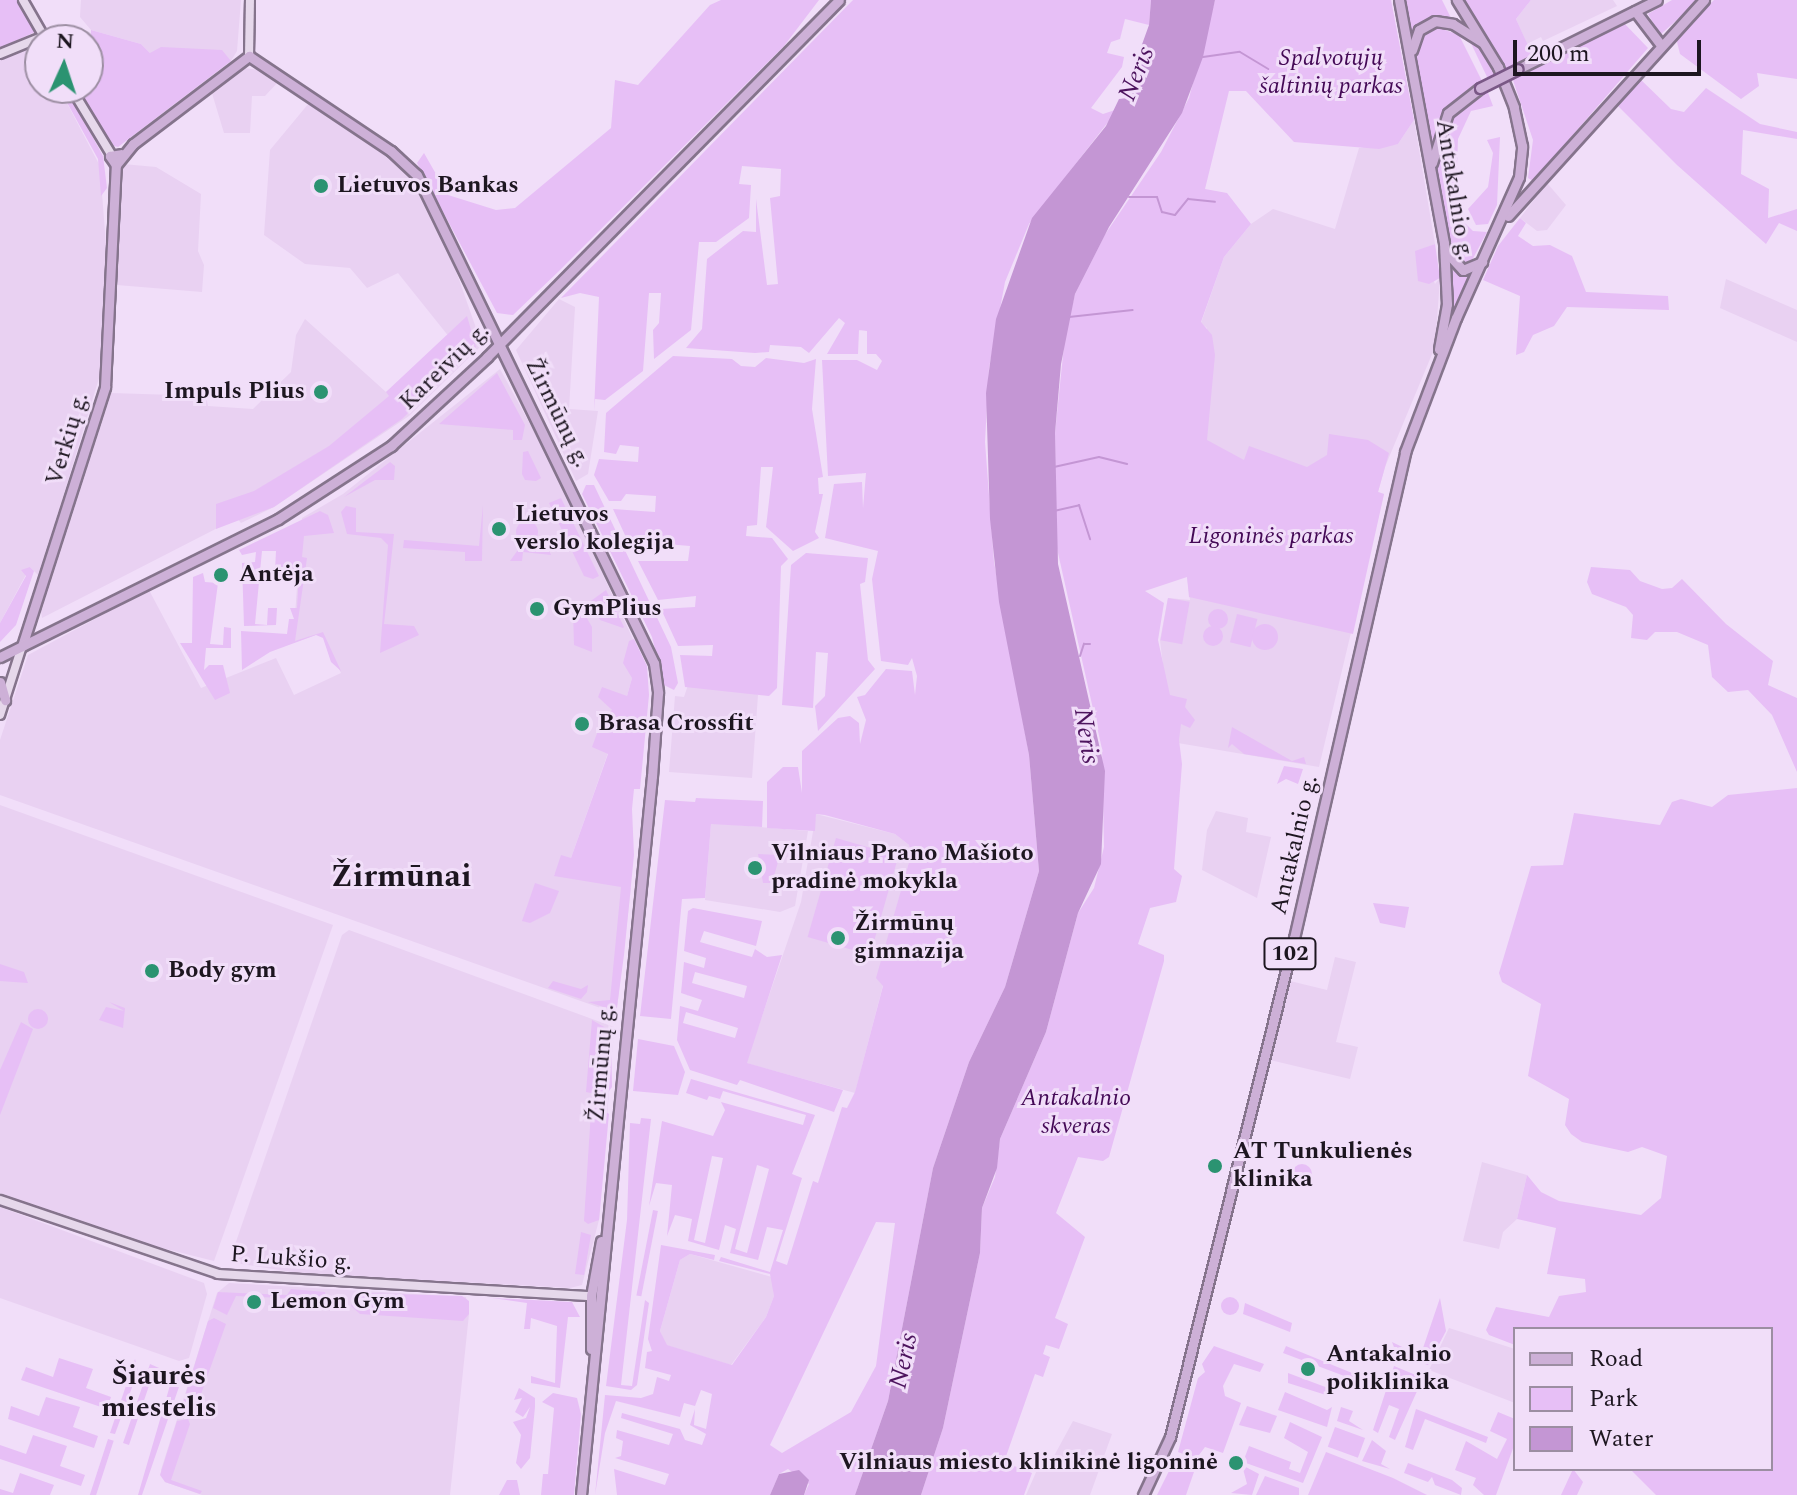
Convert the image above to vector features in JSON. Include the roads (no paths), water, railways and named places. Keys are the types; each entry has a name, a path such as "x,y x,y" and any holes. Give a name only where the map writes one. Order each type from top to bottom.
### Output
{"main road":[{"name":"Kareivių g.","path":"0,657 324,493 391,446 501,342 839,0"},
{"name":"Antakalnio g.","path":"1143,1495 1170,1437 1292,946 1400,474 1428,387 1447,304 1444,243 1399,0"},
{"name":"Antakalnio g.","path":"1428,387 1482,261 1503,221 1519,177 1522,146 1514,107 1485,44 1457,0"},
{"name":"102","path":"1431,175 1442,123 1455,105 1480,88 1657,0"},
{"path":"1503,221 1704,0"},
{"path":"1635,11 1661,45"},
{"path":"1411,55 1419,30 1435,21 1453,24 1485,44"},
{"path":"116,154 249,56"},
{"name":"Žirmūnų g.","path":"249,56 408,165 434,205 501,342 645,640 657,679 652,776 607,1218 603,1297 581,1495"},
{"name":"Verkių g.","path":"22,646 104,392 116,154"},
{"path":"1444,243 1459,269 1471,270 1482,261"},
{"path":"34,612 39,626 58,628"},
{"path":"0,682 5,700"},
{"name":"Žirmūnų g.","path":"591,1388 591,1296 607,1218"},
{"path":"591,1296 603,1297"}],"street":[{"path":"23,0 37,24"},
{"path":"249,56 250,0"},
{"path":"0,54 24,45"},
{"path":"82,104 116,154"},
{"name":"Verkių g.","path":"0,715 22,646"},
{"name":"P. Lukšio g.","path":"0,1200 218,1274 591,1296"}],"water":[{"name":"Neris","path":"1151,0 1215,0 1203,57 1182,113 1109,227 1075,294 1061,364 1055,433 1058,564 1105,771 1101,864 1078,913 1046,1032 1000,1139 997,1168 982,1208 980,1253 943,1428 921,1495 855,1495 888,1401 933,1168 969,1062 1005,987 1039,871 1029,755 999,602 990,519 986,393 996,319 1032,218 1106,126 1119,99 1135,97 1127,86 1149,25"},
{"path":"799,1470 809,1480 804,1495 770,1495 779,1474"}],"waterway":[{"path":"1203,57 1240,52 1268,69"},
{"path":"1129,197 1157,197 1162,212 1175,215 1188,199 1215,202"},
{"path":"1069,317 1133,310"},
{"path":"1054,467 1099,457 1127,464"},
{"path":"1054,511 1079,505 1090,539"},
{"path":"1080,656 1084,644 1090,644"}],"place":[{"name":"Lietuvos Bankas","path":"321,186"},
{"name":"Impuls Plius","path":"321,392"},
{"name":"Lietuvos verslo kolegija","path":"499,529"},
{"name":"Antėja","path":"221,575"},
{"name":"GymPlius","path":"537,609"},
{"name":"Brasa Crossfit","path":"582,724"},
{"name":"Vilniaus Prano Mašioto pradinė mokykla","path":"755,868"},
{"name":"Žirmūnų gimnazija","path":"838,938"},
{"name":"Body gym","path":"152,971"},
{"name":"AT Tunkulienės klinika","path":"1215,1166"},
{"name":"Lemon Gym","path":"254,1302"},
{"name":"Antakalnio poliklinika","path":"1308,1369"},
{"name":"Vilniaus miesto klinikinė ligoninė","path":"1236,1463"}],"district":[{"name":"Žirmūnai","path":"401,877"},
{"name":"Šiaurės miestelis","path":"159,1392"}],"park label":[{"name":"Spalvotųjų šaltinių parkas","path":"1331,73"},
{"name":"Ligoninės parkas","path":"1271,537"},
{"name":"Antakalnio skveras","path":"1076,1113"}]}
